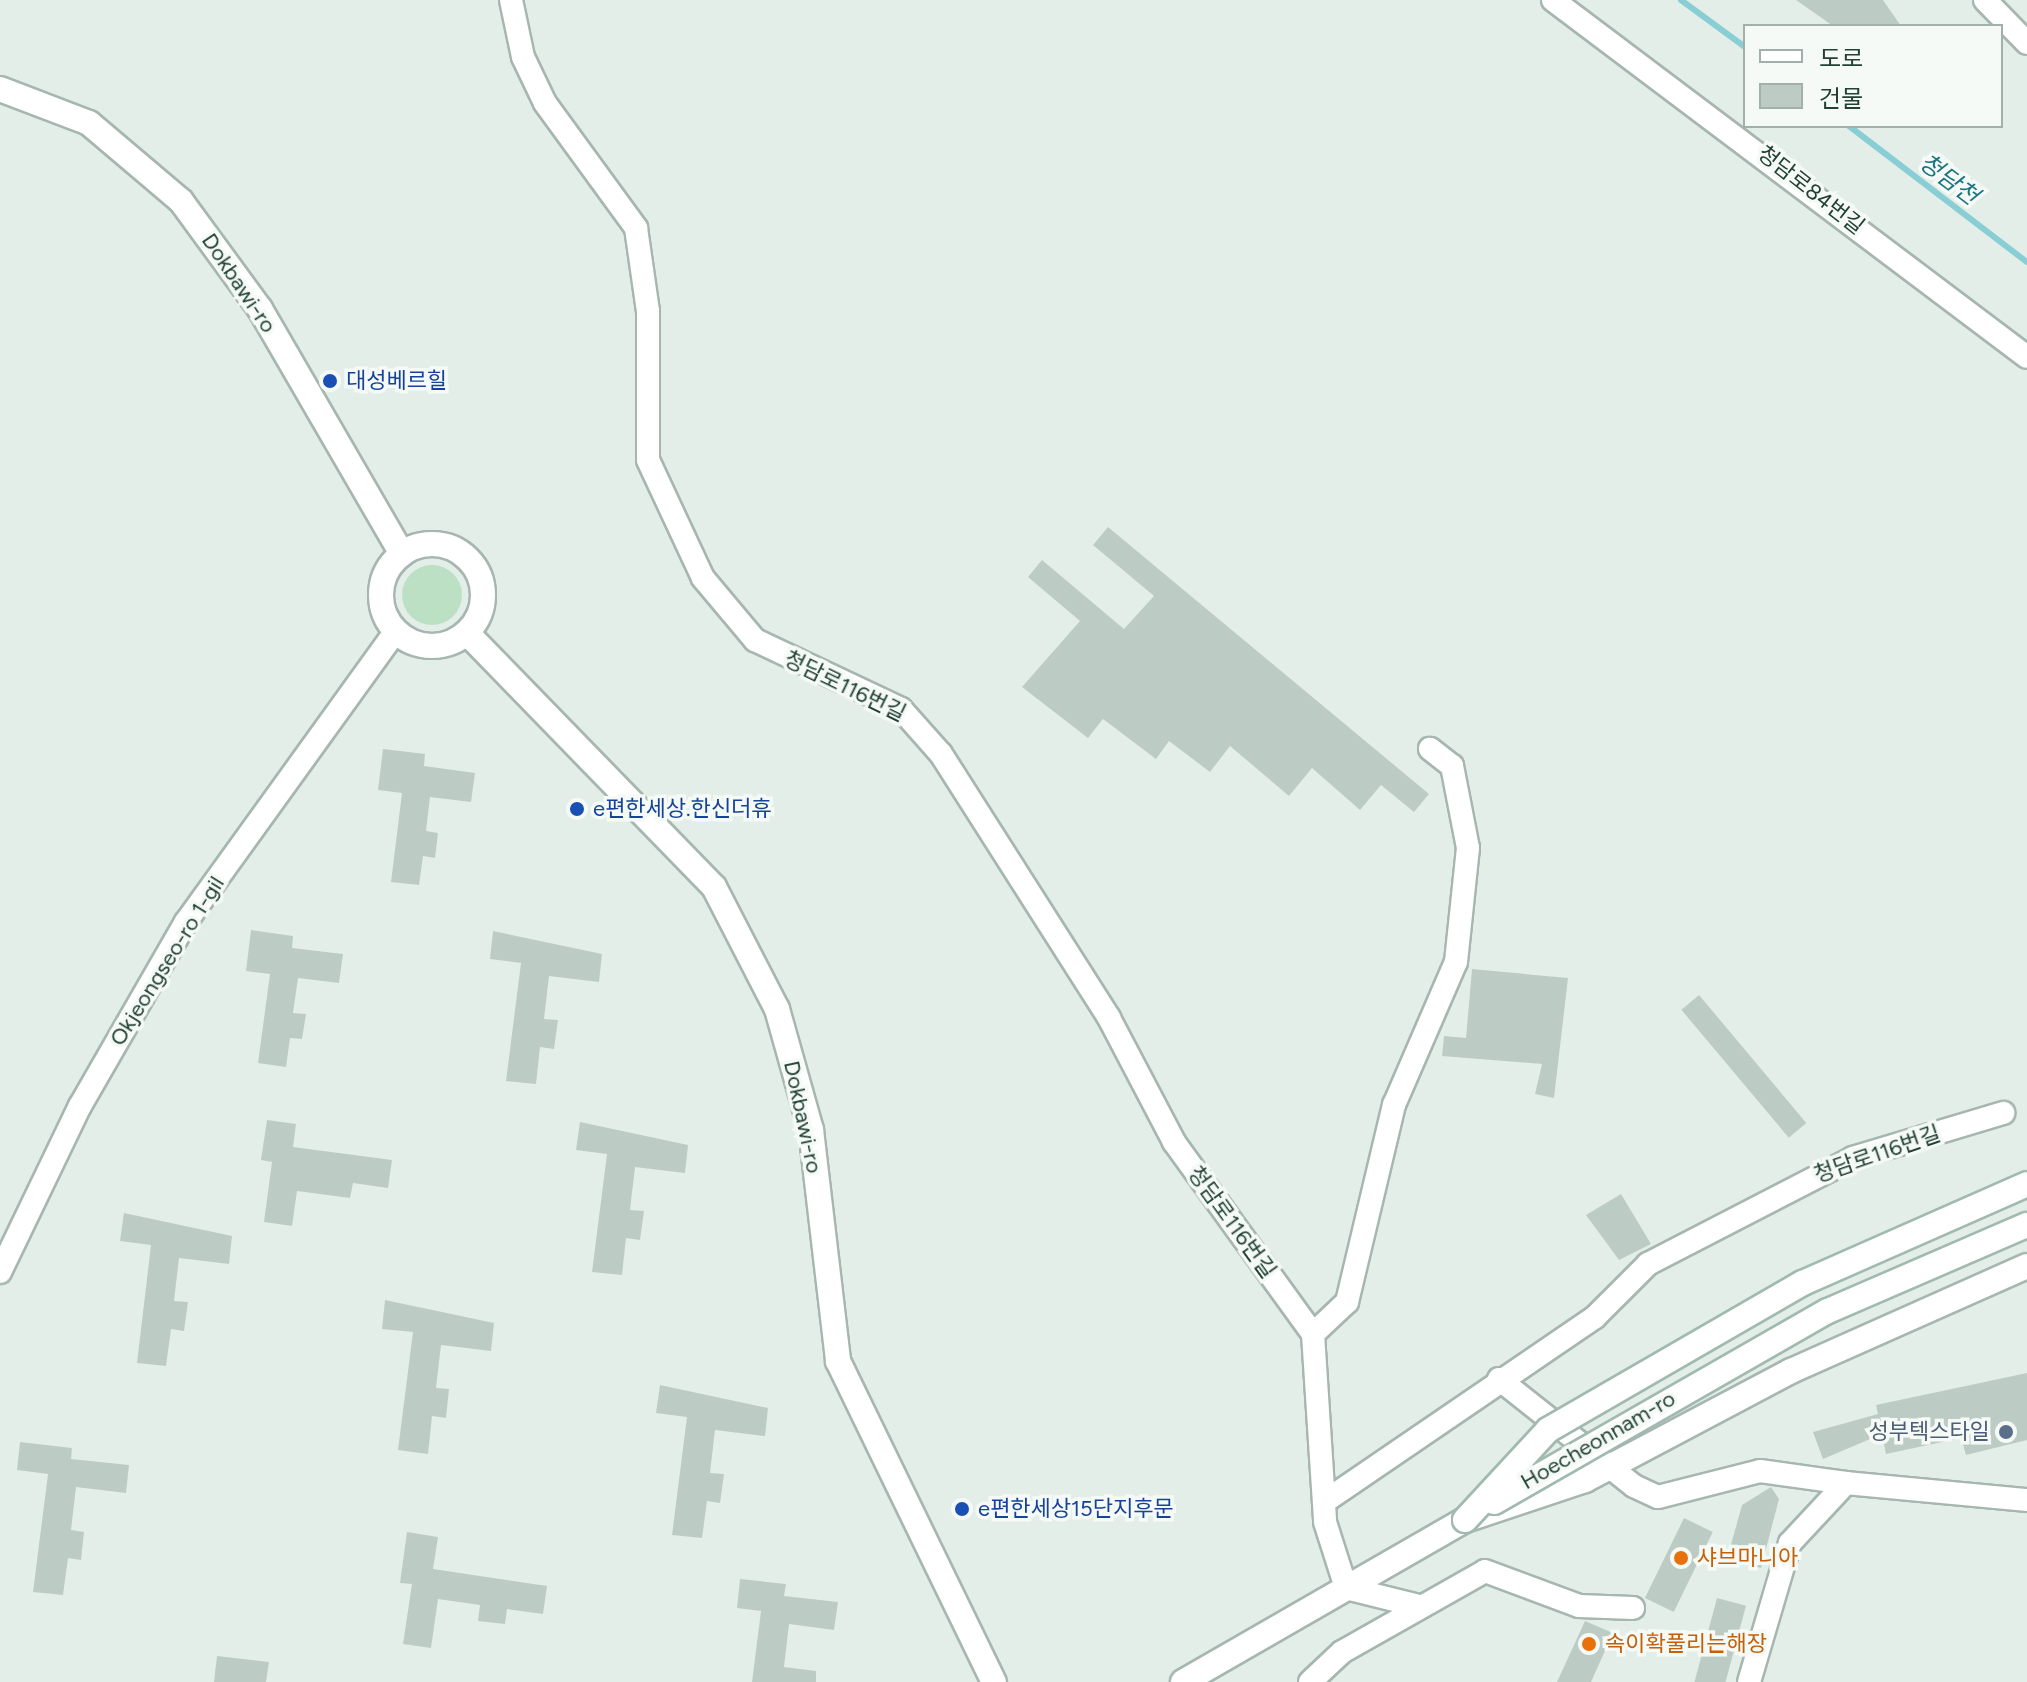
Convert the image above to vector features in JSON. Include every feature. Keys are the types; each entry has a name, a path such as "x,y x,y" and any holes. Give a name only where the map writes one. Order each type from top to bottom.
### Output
{"main road":[{"name":"Dokbawi-ro","path":"0,89 89,123 181,201 260,309 402,554"},
{"path":"434,544 472,563 483,603 467,633 423,645 396,631 386,616 383,582 402,554 434,544"},
{"name":"Dokbawi-ro","path":"467,633 714,887 777,1009 811,1130 838,1361 994,1682"},
{"path":"1465,1520 1548,1430 1803,1283 2027,1184"},
{"name":"Hoecheonnam-ro","path":"1183,1682 1465,1520 1608,1431 1828,1311 2027,1225"},
{"path":"1465,1520 1585,1480 1791,1371 2027,1266"}],"street":[{"name":"청담로116번길","path":"511,0 523,57 545,103 636,228 648,311 648,460 703,578 755,640 901,709 927,734 1109,1018 1174,1142 1313,1334"},
{"name":"청담로84번길","path":"1553,0 2027,357"},
{"path":"1985,0 2027,43"},
{"name":"Okjeongseo-ro 1-gil","path":"0,1272 80,1106 186,922 396,631"},
{"path":"1419,1606 1346,1588 1328,1545 1313,1334 1347,1302 1394,1105 1456,962 1467,838 1452,766 1430,749"},
{"name":"청담로116번길","path":"1324,1502 1610,1305 1648,1264 1792,1184 2003,1113"},
{"path":"1499,1379 1634,1486 1658,1497 1760,1471 1846,1483 2027,1500"},
{"path":"1749,1682 1790,1543 1846,1483"},
{"path":"1310,1682 1342,1652 1419,1606 1493,1570 1579,1606 1633,1608"}],"green space":[{"path":"432,565 444,567 453,574 460,583 460,607 453,616 444,623 432,625 420,623 411,616 404,607 402,595 404,583 411,574 420,567"}],"building":[{"path":"1796,0 1883,0 1900,24 1830,24"},
{"path":"1108,527 1429,794 1414,812 1381,785 1360,810 1312,768 1289,796 1230,746 1210,772 1169,741 1156,759 1103,719 1088,738 1022,687 1080,621 1028,577 1042,560 1124,629 1154,596 1093,545"},
{"path":"383,749 425,754 424,766 475,773 471,802 430,797 426,831 438,833 435,858 423,856 419,885 391,882 402,793 378,790"},
{"path":"251,930 293,936 292,948 343,954 339,983 298,978 293,1013 306,1014 302,1039 290,1038 286,1067 258,1063 270,974 246,971"},
{"path":"493,931 602,954 599,982 549,976 544,1019 558,1020 554,1049 540,1047 536,1084 506,1081 521,963 490,959"},
{"path":"1472,969 1568,978 1554,1098 1535,1094 1542,1064 1442,1056 1444,1036 1466,1038"},
{"path":"1699,995 1806,1123 1789,1138 1681,1010"},
{"path":"267,1120 296,1124 293,1147 392,1160 388,1188 353,1183 350,1198 297,1191 292,1226 264,1222 272,1162 261,1160"},
{"path":"580,1122 688,1145 685,1173 635,1167 630,1210 644,1211 640,1240 626,1238 622,1275 592,1272 607,1154 576,1150"},
{"path":"1621,1194 1651,1244 1619,1260 1586,1215"},
{"path":"124,1213 232,1236 229,1264 179,1258 174,1301 188,1302 184,1331 171,1329 166,1366 137,1363 151,1245 120,1241"},
{"path":"385,1300 494,1323 491,1351 441,1345 436,1388 449,1389 446,1418 432,1416 428,1454 398,1450 413,1332 382,1329"},
{"path":"2027,1373 2027,1440 1966,1455 1961,1438 1886,1454 1882,1434 1823,1459 1813,1432 1878,1414 1876,1405"},
{"path":"660,1385 768,1408 765,1436 715,1430 710,1473 724,1474 720,1503 707,1501 702,1538 672,1535 687,1417 656,1413"},
{"path":"20,1442 72,1448 71,1459 129,1465 126,1493 76,1487 71,1530 84,1532 81,1560 68,1558 63,1595 33,1592 48,1474 17,1470"},
{"path":"1771,1487 1779,1499 1761,1568 1727,1559 1742,1505"},
{"path":"1684,1518 1713,1532 1674,1612 1645,1598"},
{"path":"407,1532 438,1537 433,1569 547,1586 543,1614 507,1609 505,1624 478,1621 480,1605 438,1599 431,1648 403,1644 412,1584 400,1583"},
{"path":"740,1579 786,1584 784,1596 838,1602 834,1630 789,1624 784,1667 816,1671 816,1682 752,1682 761,1611 737,1608"},
{"path":"1717,1598 1746,1606 1726,1682 1694,1682"},
{"path":"1585,1621 1613,1633 1591,1682 1557,1682"},
{"path":"217,1656 269,1662 266,1682 214,1682"}],"waterway":[{"name":"청담천","path":"1681,0 1743,46"},
{"name":"청담천","path":"1852,128 2027,262"}],"place":[{"name":"대성베르힐","path":"330,381"},
{"name":"e편한세상.한신더휴","path":"577,809"},
{"name":"성부텍스타일","path":"2006,1432"},
{"name":"e편한세상15단지후문","path":"962,1509"},
{"name":"샤브마니아","path":"1681,1558"},
{"name":"속이확풀리는해장","path":"1589,1644"}]}
